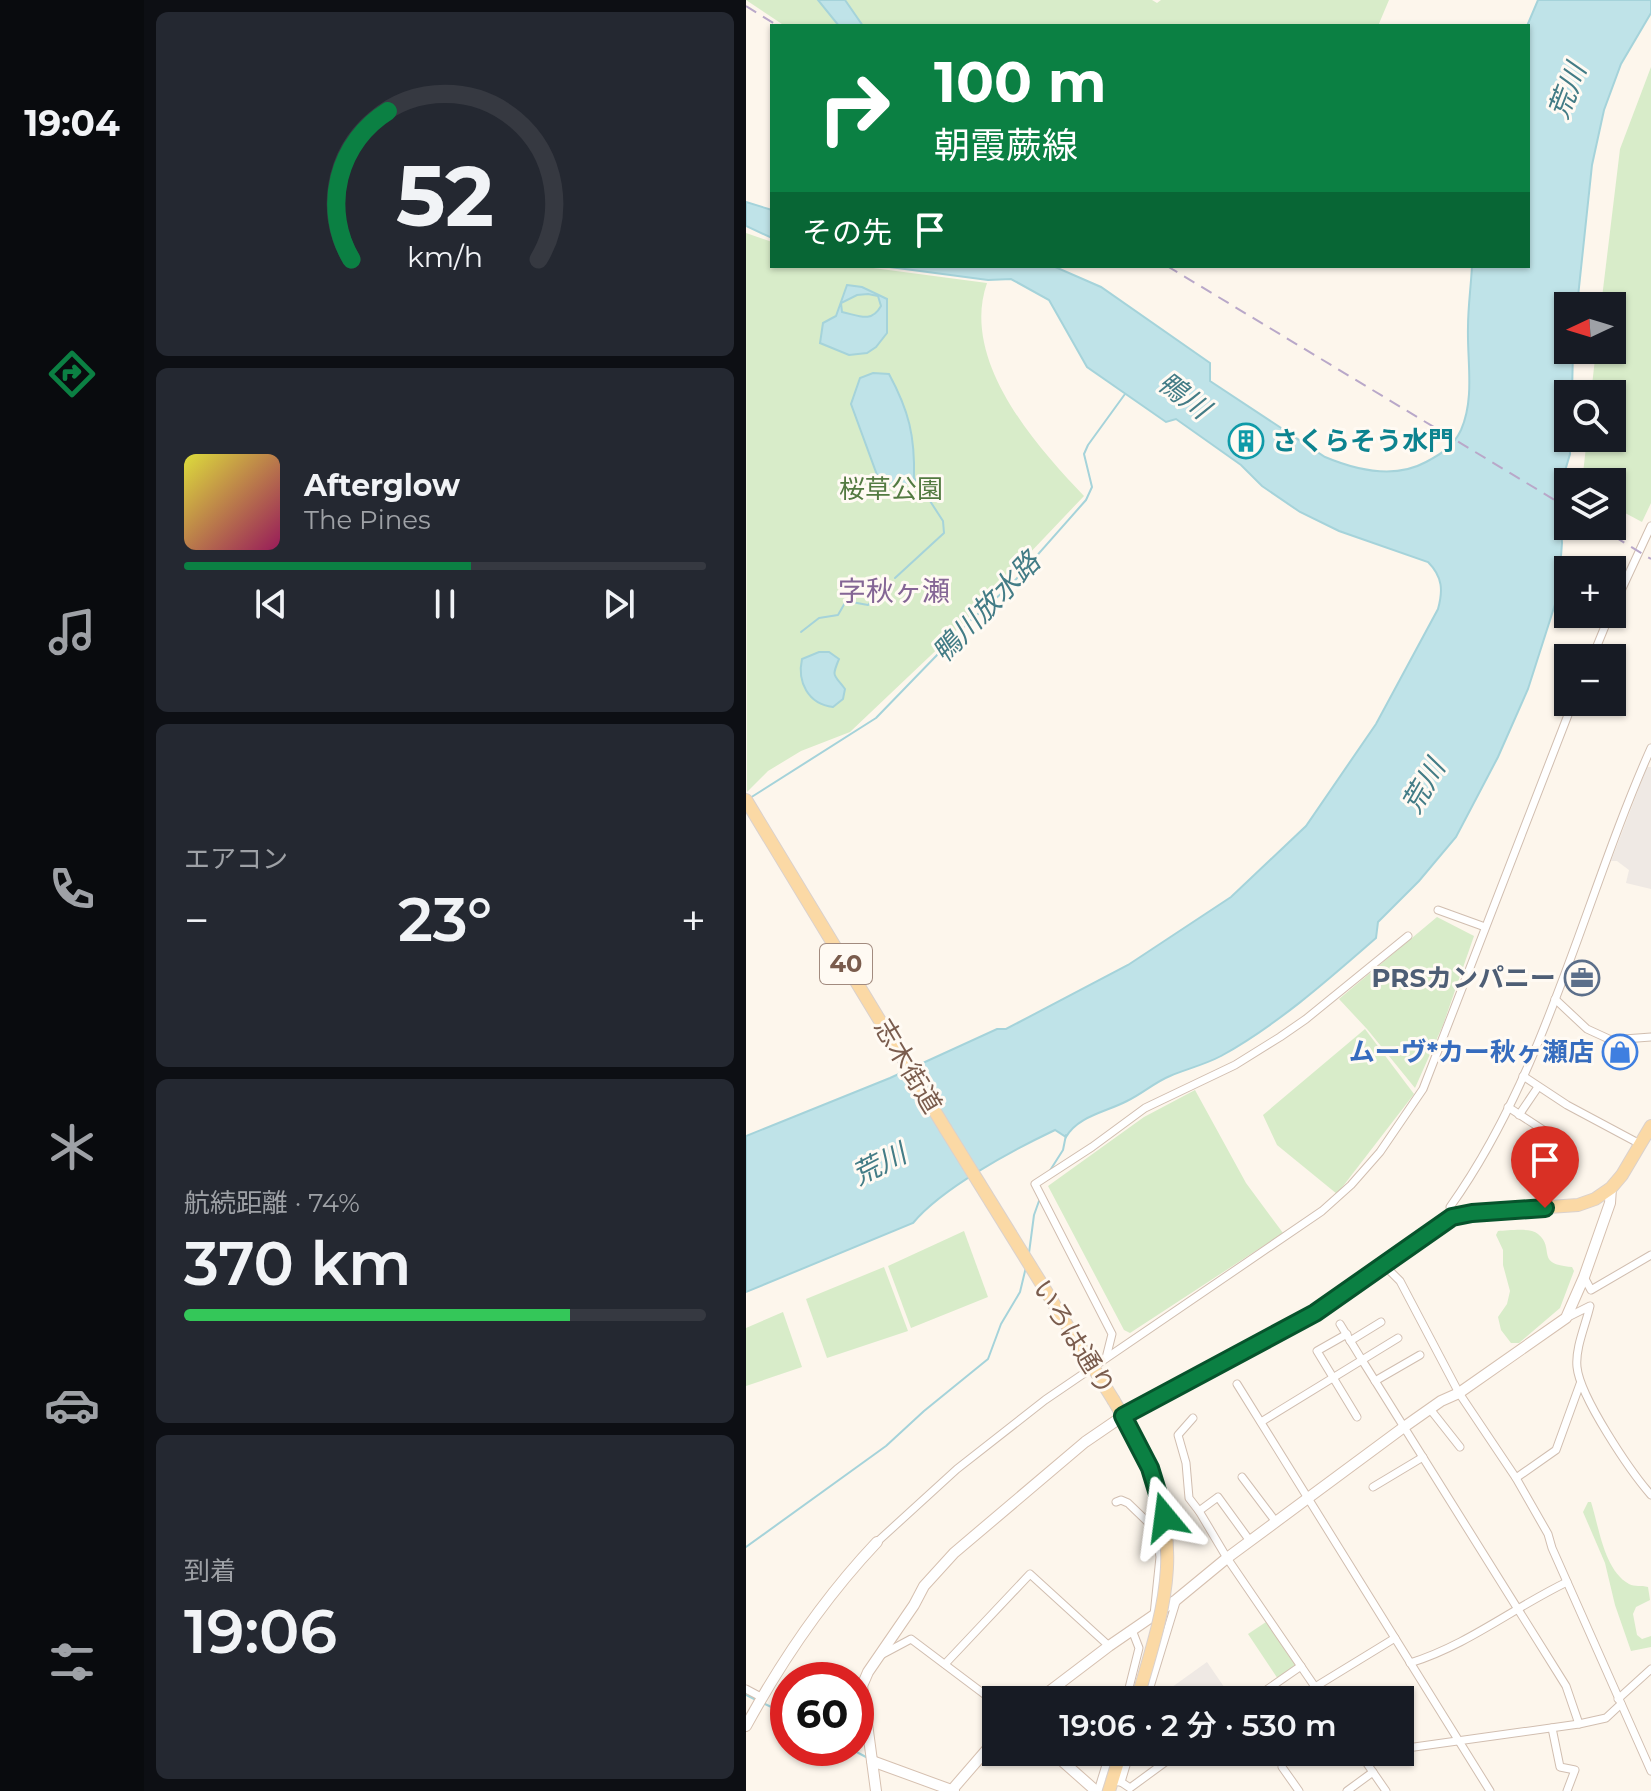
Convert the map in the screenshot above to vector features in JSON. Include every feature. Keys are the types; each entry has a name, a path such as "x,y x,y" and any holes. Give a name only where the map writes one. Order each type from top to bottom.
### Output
{"main road":[{"name":"志木街道","path":"746,800 945,1128"},
{"path":"1123,1416 1306,1318 1452,1217 1578,1205 1595,1199 1611,1188 1622,1175 1651,1126"},
{"name":"いろは通り","path":"945,1128 1123,1416 1140,1446 1162,1504 1169,1562 1162,1615 1141,1686"}],"street":[{"path":"1626,580 1651,526"},
{"path":"746,1726 780,1666 854,1567 877,1542 984,1447 1106,1358 1299,1229 1338,1198 1364,1170 1405,1117 1430,1076 1568,716"},
{"path":"1452,1217 1450,1207 1523,1076 1651,748"},
{"path":"1438,910 1485,927"},
{"path":"1106,1358 1112,1334 1035,1184 1145,1108 1235,1065 1280,1037 1408,936"},
{"path":"1555,999 1587,1029 1611,1040 1651,1037"},
{"path":"1523,1076 1640,1144"},
{"path":"1519,1115 1538,1087"},
{"path":"1508,1107 1557,1139"},
{"path":"1566,1318 1610,1203 1611,1188"},
{"path":"1591,1290 1651,1255"},
{"path":"1384,1265 1400,1281 1459,1393 1516,1478 1548,1534 1651,1771"},
{"path":"1584,1277 1591,1290 1576,1363 1580,1384 1633,1474 1651,1495"},
{"path":"1056,1686 1176,1600 1227,1558 1404,1427 1459,1393 1566,1318 1590,1306"},
{"path":"1357,1417 1317,1351 1381,1322"},
{"path":"1340,1324 1566,1686 1579,1724"},
{"path":"1261,1422 1398,1338"},
{"path":"1375,1381 1420,1355"},
{"path":"1237,1384 1490,1791"},
{"path":"1516,1478 1556,1450 1580,1384"},
{"path":"1430,1409 1460,1447"},
{"path":"874,1663 924,1586 954,1553 1085,1442 1123,1416"},
{"path":"1193,1418 1178,1435 1186,1463 1189,1498 1314,1686"},
{"path":"1373,1487 1423,1457"},
{"path":"1242,1477 1276,1522"},
{"path":"1199,1511 1218,1497 1250,1541"},
{"path":"1116,1502 1128,1503 1156,1530 1160,1557 1154,1615"},
{"path":"945,1664 1030,1574 1109,1646"},
{"path":"1410,1663 1471,1638 1567,1582"},
{"path":"1150,1686 1176,1600"},
{"path":"1130,1686 1139,1648 1132,1630"},
{"path":"1317,1686 1395,1638"},
{"path":"879,1656 911,1639 982,1692"},
{"path":"1272,1686 1301,1666"},
{"path":"1414,1747 1606,1718 1651,1669"},
{"path":"746,1689 760,1699"},
{"path":"1552,1728 1560,1767 1575,1770 1567,1791"},
{"path":"874,1762 952,1791 982,1756"},
{"path":"873,1766 876,1791"},
{"path":"1068,1766 1097,1791 1105,1766"},
{"path":"1115,1781 1130,1788 1160,1766"},
{"path":"1369,1766 1386,1791"},
{"path":"1282,1767 1299,1791"},
{"path":"1347,1791 1373,1772"}],"shaded area":[{"path":"1647,767 1651,767 1651,889 1626,883 1629,870 1617,861 1611,861"},
{"path":"1207,1662 1223,1686 1174,1686"}],"green space":[{"path":"746,0 1152,0 1157,3 1161,0 1389,0 1379,24 782,24"},
{"path":"1651,67 1651,503 1642,522 1626,513 1626,468 1584,468 1585,452 1626,452 1626,380 1593,380 1594,364 1626,364 1626,292 1603,292 1620,149"},
{"name":"桜草公園","path":"746,233 770,241 770,268 873,268 987,283 981,312 984,342 993,371 1025,426 1084,496 948,639 850,732 801,751 768,771 747,792"},
{"path":"1437,917 1474,936 1443,1025 1415,1088 1339,999"},
{"path":"1365,1029 1414,1094 1337,1194 1277,1145 1263,1115"},
{"path":"1195,1090 1246,1183 1283,1233 1130,1333 1124,1330 1048,1186 1144,1117"},
{"path":"1524,1230 1538,1234 1546,1245 1549,1259 1553,1263 1572,1267 1574,1271 1560,1308 1519,1343 1511,1343 1501,1330 1498,1317 1507,1304 1510,1291 1503,1265 1503,1250 1496,1235 1498,1231"},
{"path":"964,1231 988,1297 911,1328 888,1266"},
{"path":"884,1267 908,1331 827,1358 806,1299"},
{"path":"783,1312 802,1367 746,1386 746,1328"},
{"path":"1591,1502 1614,1569 1629,1584 1648,1587 1650,1600 1636,1607 1633,1614 1637,1635 1642,1639 1651,1636 1651,1647 1631,1651 1605,1563 1583,1512"},
{"path":"1266,1622 1296,1666 1278,1679 1248,1634"}],"water":[{"path":"818,0 845,0 862,24 837,24"},
{"path":"1538,0 1651,0 1651,13 1621,64 1604,110 1592,165 1578,292 1554,292 1554,364 1573,364 1572,380 1554,380 1554,452 1570,454 1566,468 1554,468 1554,540 1562,540 1562,543 1561,556 1554,556 1554,608 1528,689 1498,757 1456,837 1419,881 1378,922 1376,938 1302,1001 1242,1044 1085,1119 1066,1137 1055,1130 1019,1148 960,1183 913,1223 746,1292 746,1136 890,1078 997,1029 1006,1029 1128,965 1231,897 1306,826 1376,724 1438,609 1441,596 1439,579 1428,562 1339,531 1300,512 1176,419 1166,422 1087,367 1049,300 1011,279 988,280 897,268 1058,268 1101,287 1210,363 1210,381 1325,457 1376,471 1414,467 1437,456 1450,445 1458,436 1465,418 1469,392 1468,319 1472,268 1530,268 1530,24"},
{"path":"746,202 770,209 770,237 746,226"},
{"path":"847,285 862,287 887,299 887,333 867,353 849,355 820,343 823,323 836,316","holes":["857,295 878,296 881,306 873,315 864,317 842,312 841,303"]},
{"path":"873,373 889,374 909,424 914,478 902,487 880,483 851,404 860,378"},
{"path":"819,652 829,652 839,659 835,676 845,689 843,699 833,707 811,697 803,684 802,659"}],"waterway":[{"name":"鴨川放水路","path":"750,798 876,718 970,621 1011,585 1086,500 1092,487 1084,454 1125,394"},
{"path":"914,478 926,494"},
{"path":"895,578 944,533 943,521 930,501"},
{"path":"801,632 819,618 838,615 846,601 868,605 885,589"},
{"path":"1049,1172 1063,1150 1066,1135"},
{"path":"1029,1253 1039,1201"},
{"path":"746,1547 886,1446 988,1359 1001,1324 1020,1292 1026,1267"},
{"path":"746,1695 756,1700"},
{"path":"765,1704 770,1706"}],"railway":[{"path":"746,6 775,24"},
{"path":"1170,268 1554,500"},
{"path":"1620,540 1651,559"}],"place":[{"name":"さくらそう水門","path":"1246,441"},
{"name":"PRSカンパニー","path":"1582,978"},
{"name":"ムーヴ*カー秋ヶ瀬店","path":"1620,1052"}],"district":[{"name":"字秋ヶ瀬","path":"894,591"}],"route":[{"path":"1165,1517 1150,1468 1123,1416 1315,1313 1452,1217 1545,1208"}],"water label":[{"name":"荒川","path":"1567,91"},
{"name":"鴨川","path":"1184,395"},
{"name":"荒川","path":"1423,786"},
{"name":"荒川","path":"879,1164"}]}
